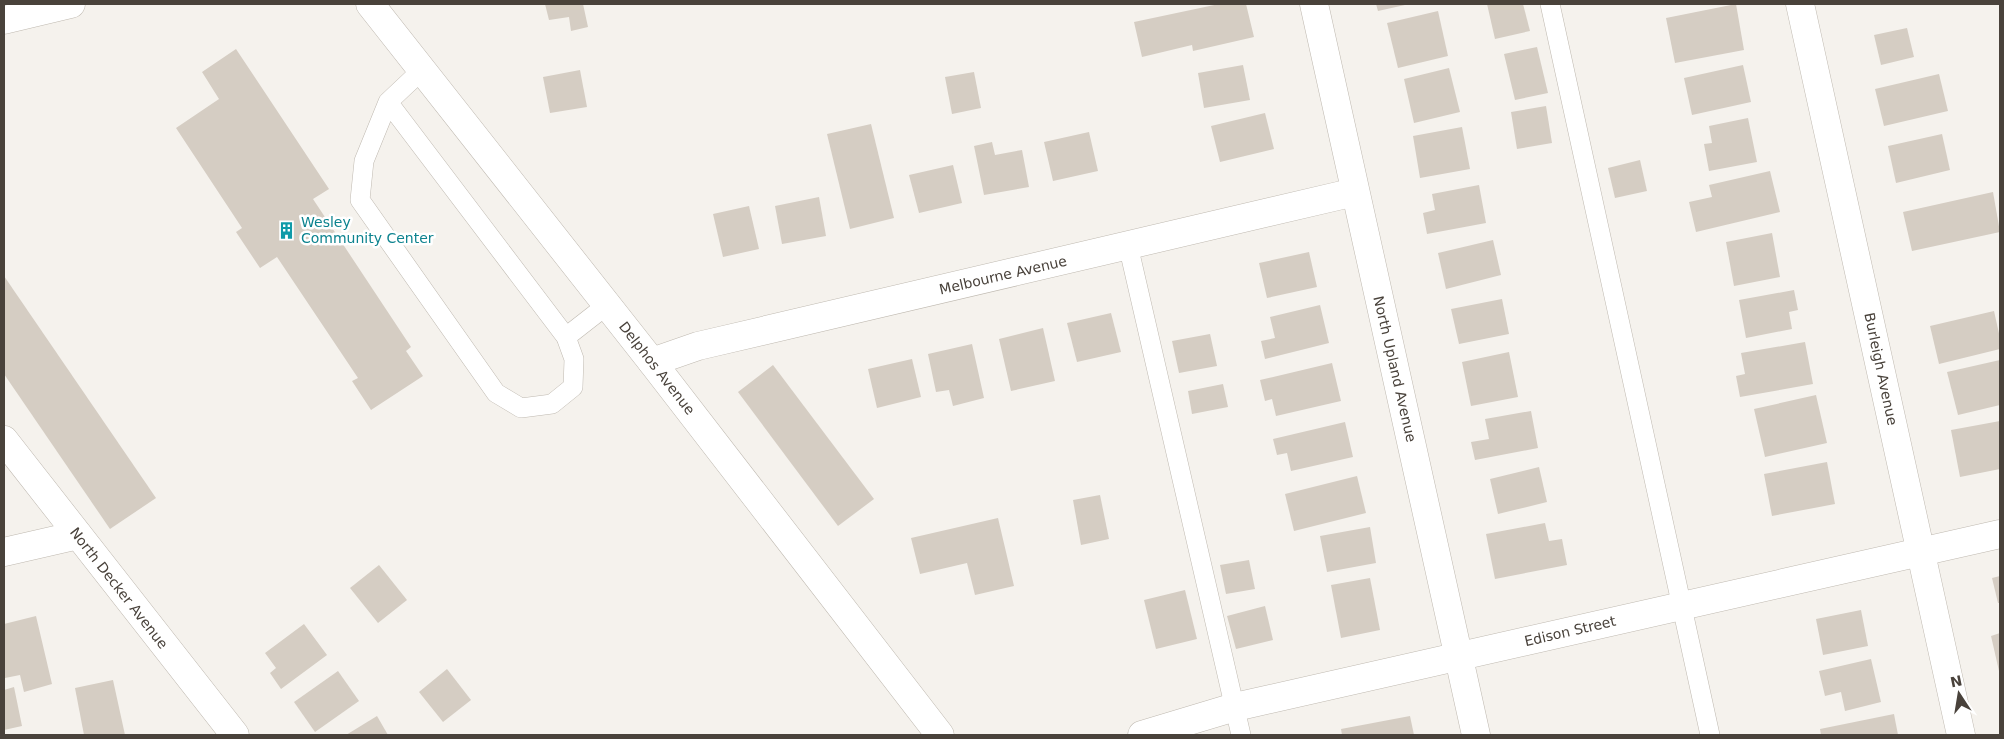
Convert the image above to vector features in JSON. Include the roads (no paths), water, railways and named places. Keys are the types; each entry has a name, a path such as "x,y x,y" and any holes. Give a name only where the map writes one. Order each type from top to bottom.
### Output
{"street":[{"path":"4,20 71,4"},
{"name":"Delphos Avenue","path":"370,4 652,362 940,735"},
{"name":"North Upland Avenue","path":"1314,4 1476,735"},
{"name":"Burleigh Avenue","path":"1800,4 1961,735"},
{"name":"Melbourne Avenue","path":"652,362 698,346 1355,192"},
{"name":"North Decker Avenue","path":"4,440 235,735"},
{"name":"Edison Street","path":"1142,735 1235,707 2000,534"},
{"path":"4,552 78,535"}],"lane":[{"path":"1550,4 1710,735"},
{"path":"388,102 566,337 574,359 573,387 552,404 521,408 496,392 360,200 364,161 388,102 422,70"},
{"path":"1128,245 1241,735"},
{"path":"566,337 607,305"}],"place":[{"name":"Wesley Community Center","path":"287,230"}]}
